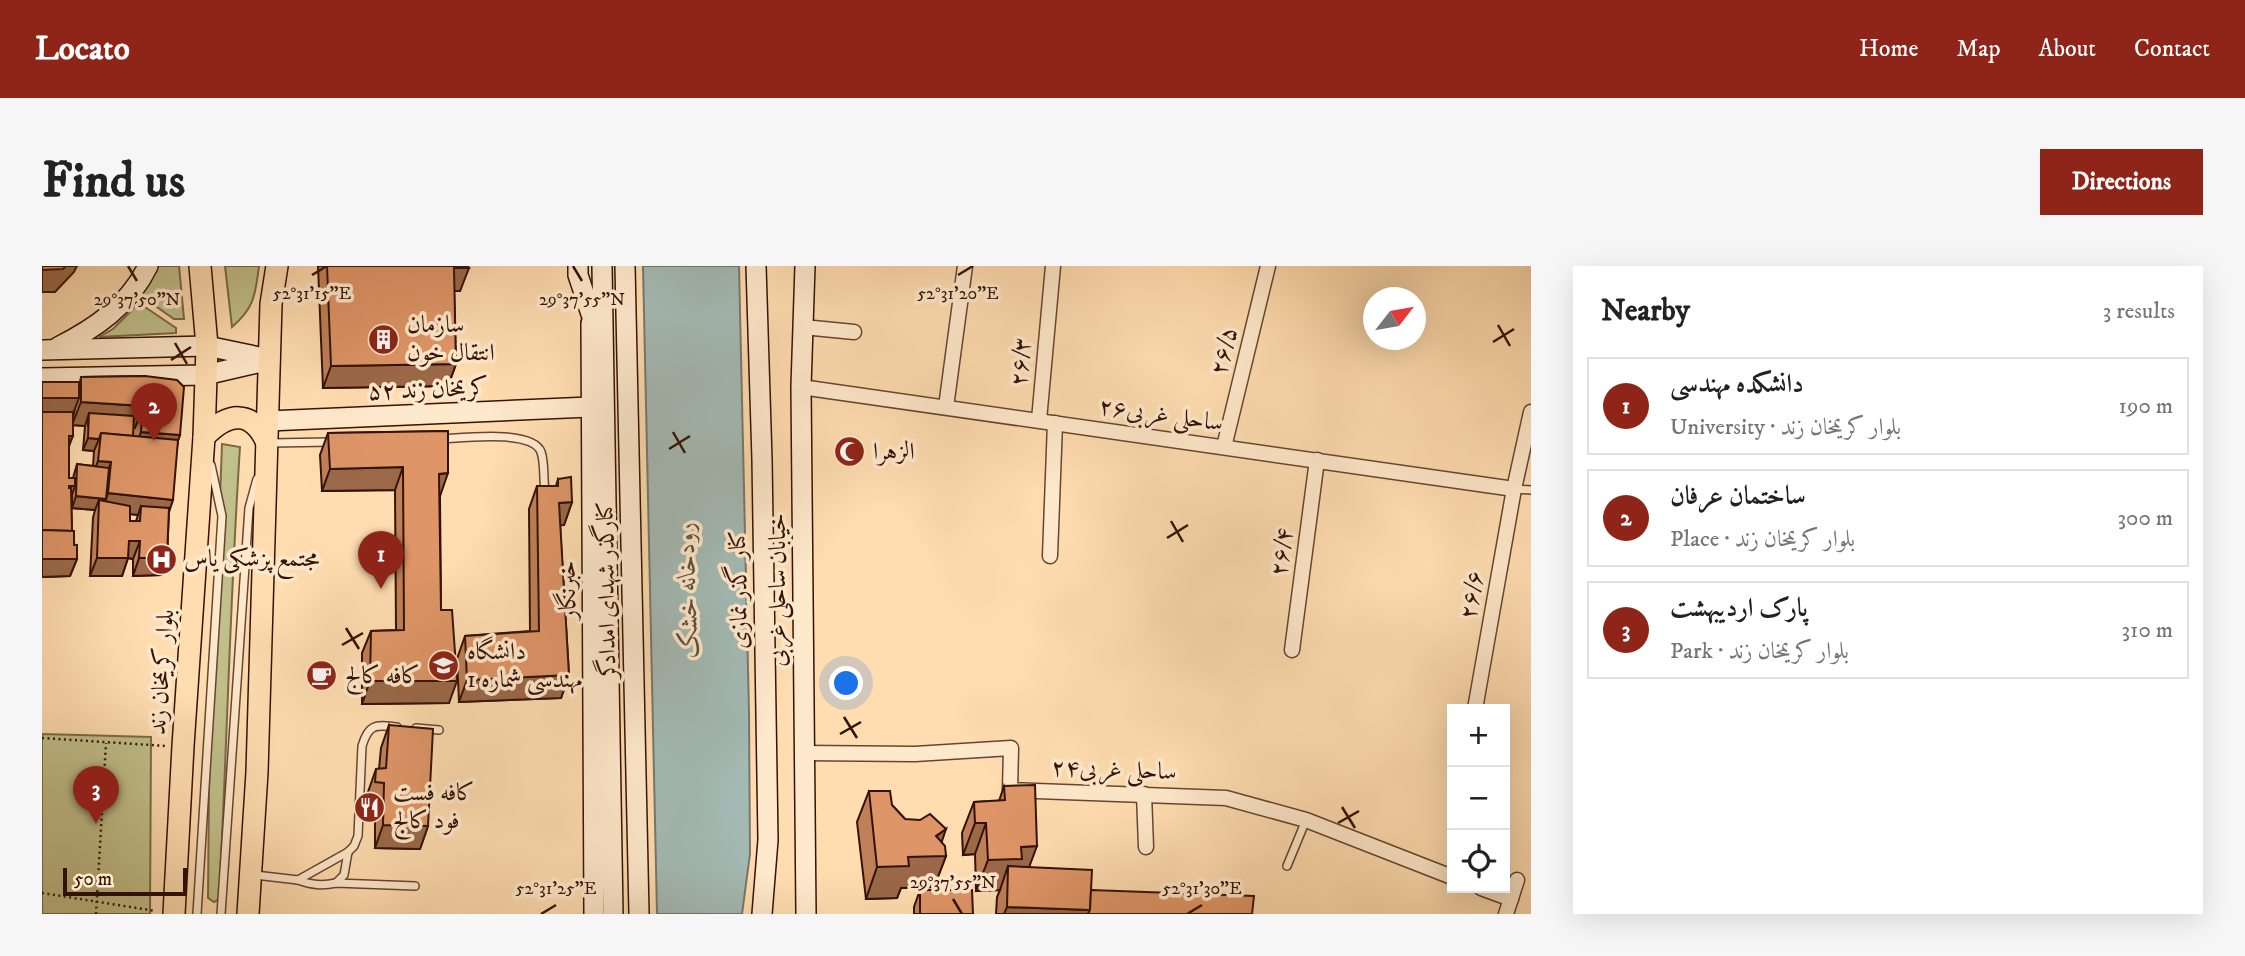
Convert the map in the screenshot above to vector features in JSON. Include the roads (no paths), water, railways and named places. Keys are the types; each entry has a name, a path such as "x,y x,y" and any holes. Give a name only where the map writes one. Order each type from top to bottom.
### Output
{"main road":[{"path":"48,350 86,332 111,315 131,293 148,266"},
{"name":"بلوار کریمخان زند","path":"174,914 204,437 207,346 200,266"},
{"path":"248,914 257,772 271,304 276,266"},
{"path":"578,266 578,275 591,314"},
{"name":"خبرنگار","path":"592,266 590,407 594,914"},
{"path":"602,266 613,914"},
{"name":"کنارگذر شهدای امدادگر","path":"625,266 639,914"},
{"name":"کنار گذر نمازی","path":"756,266 768,840 762,914"},
{"name":"خیابان ساحلی غربی","path":"805,266 802,387 806,914"},
{"path":"48,350 207,346 270,360"},
{"path":"42,378 205,375 270,360"},
{"name":"کریمخان زند ۵۲","path":"268,421 590,407"},
{"path":"204,437 224,421 238,417 254,422 267,443"},
{"path":"768,840 771,914"}],"street":[{"path":"946,407 965,266"},
{"name":"۲۶/۳","path":"1039,421 1053,266"},
{"name":"۲۶/۵","path":"1224,447 1268,266"},
{"path":"803,327 854,332"},
{"name":"ساحلی غربی۲۶","path":"802,387 1514,489"},
{"name":"۲۶/۶","path":"1476,704 1514,489 1531,412"},
{"path":"1050,556 1055,423"},
{"name":"۲۶/۴","path":"1292,650 1317,460"},
{"name":"ساحلی غربی۲۴","path":"804,753 915,754 1011,748 1010,790 1226,798 1306,820 1447,875"},
{"path":"1144,794 1146,848"},
{"path":"1506,914 1517,880"},
{"path":"1495,893 1511,899"}],"lane":[{"path":"197,914 222,516 204,437"},
{"path":"436,439 518,437 532,441 541,450 545,491"},
{"path":"221,914 250,508 267,443 342,442"},
{"path":"1514,489 1531,490"},
{"path":"298,880 354,846 358,836 362,746 372,727 439,730"},
{"path":"1287,866 1306,820"},
{"path":"336,883 344,875 348,852"},
{"path":"250,874 324,886 336,883 415,886"}],"water":[{"name":"رودخانه خشک","path":"643,266 739,266 750,854 742,914 657,914"}],"place":[{"name":"سازمان انتقال خون","path":"384,339"},
{"name":"ساختمان عرفان","path":"154,441"},
{"name":"الزهرا","path":"850,452"},
{"name":"مجتمع پزشکی یاس","path":"161,559"},
{"name":"دانشکده مهندسی","path":"381,589"},
{"name":"دانشگاه مهندسی شماره 1","path":"444,666"},
{"name":"کافه کالج","path":"322,676"},
{"name":"کافه فست فود کالج","path":"370,807"},
{"name":"پارک اردیبهشت","path":"96,824"}]}
